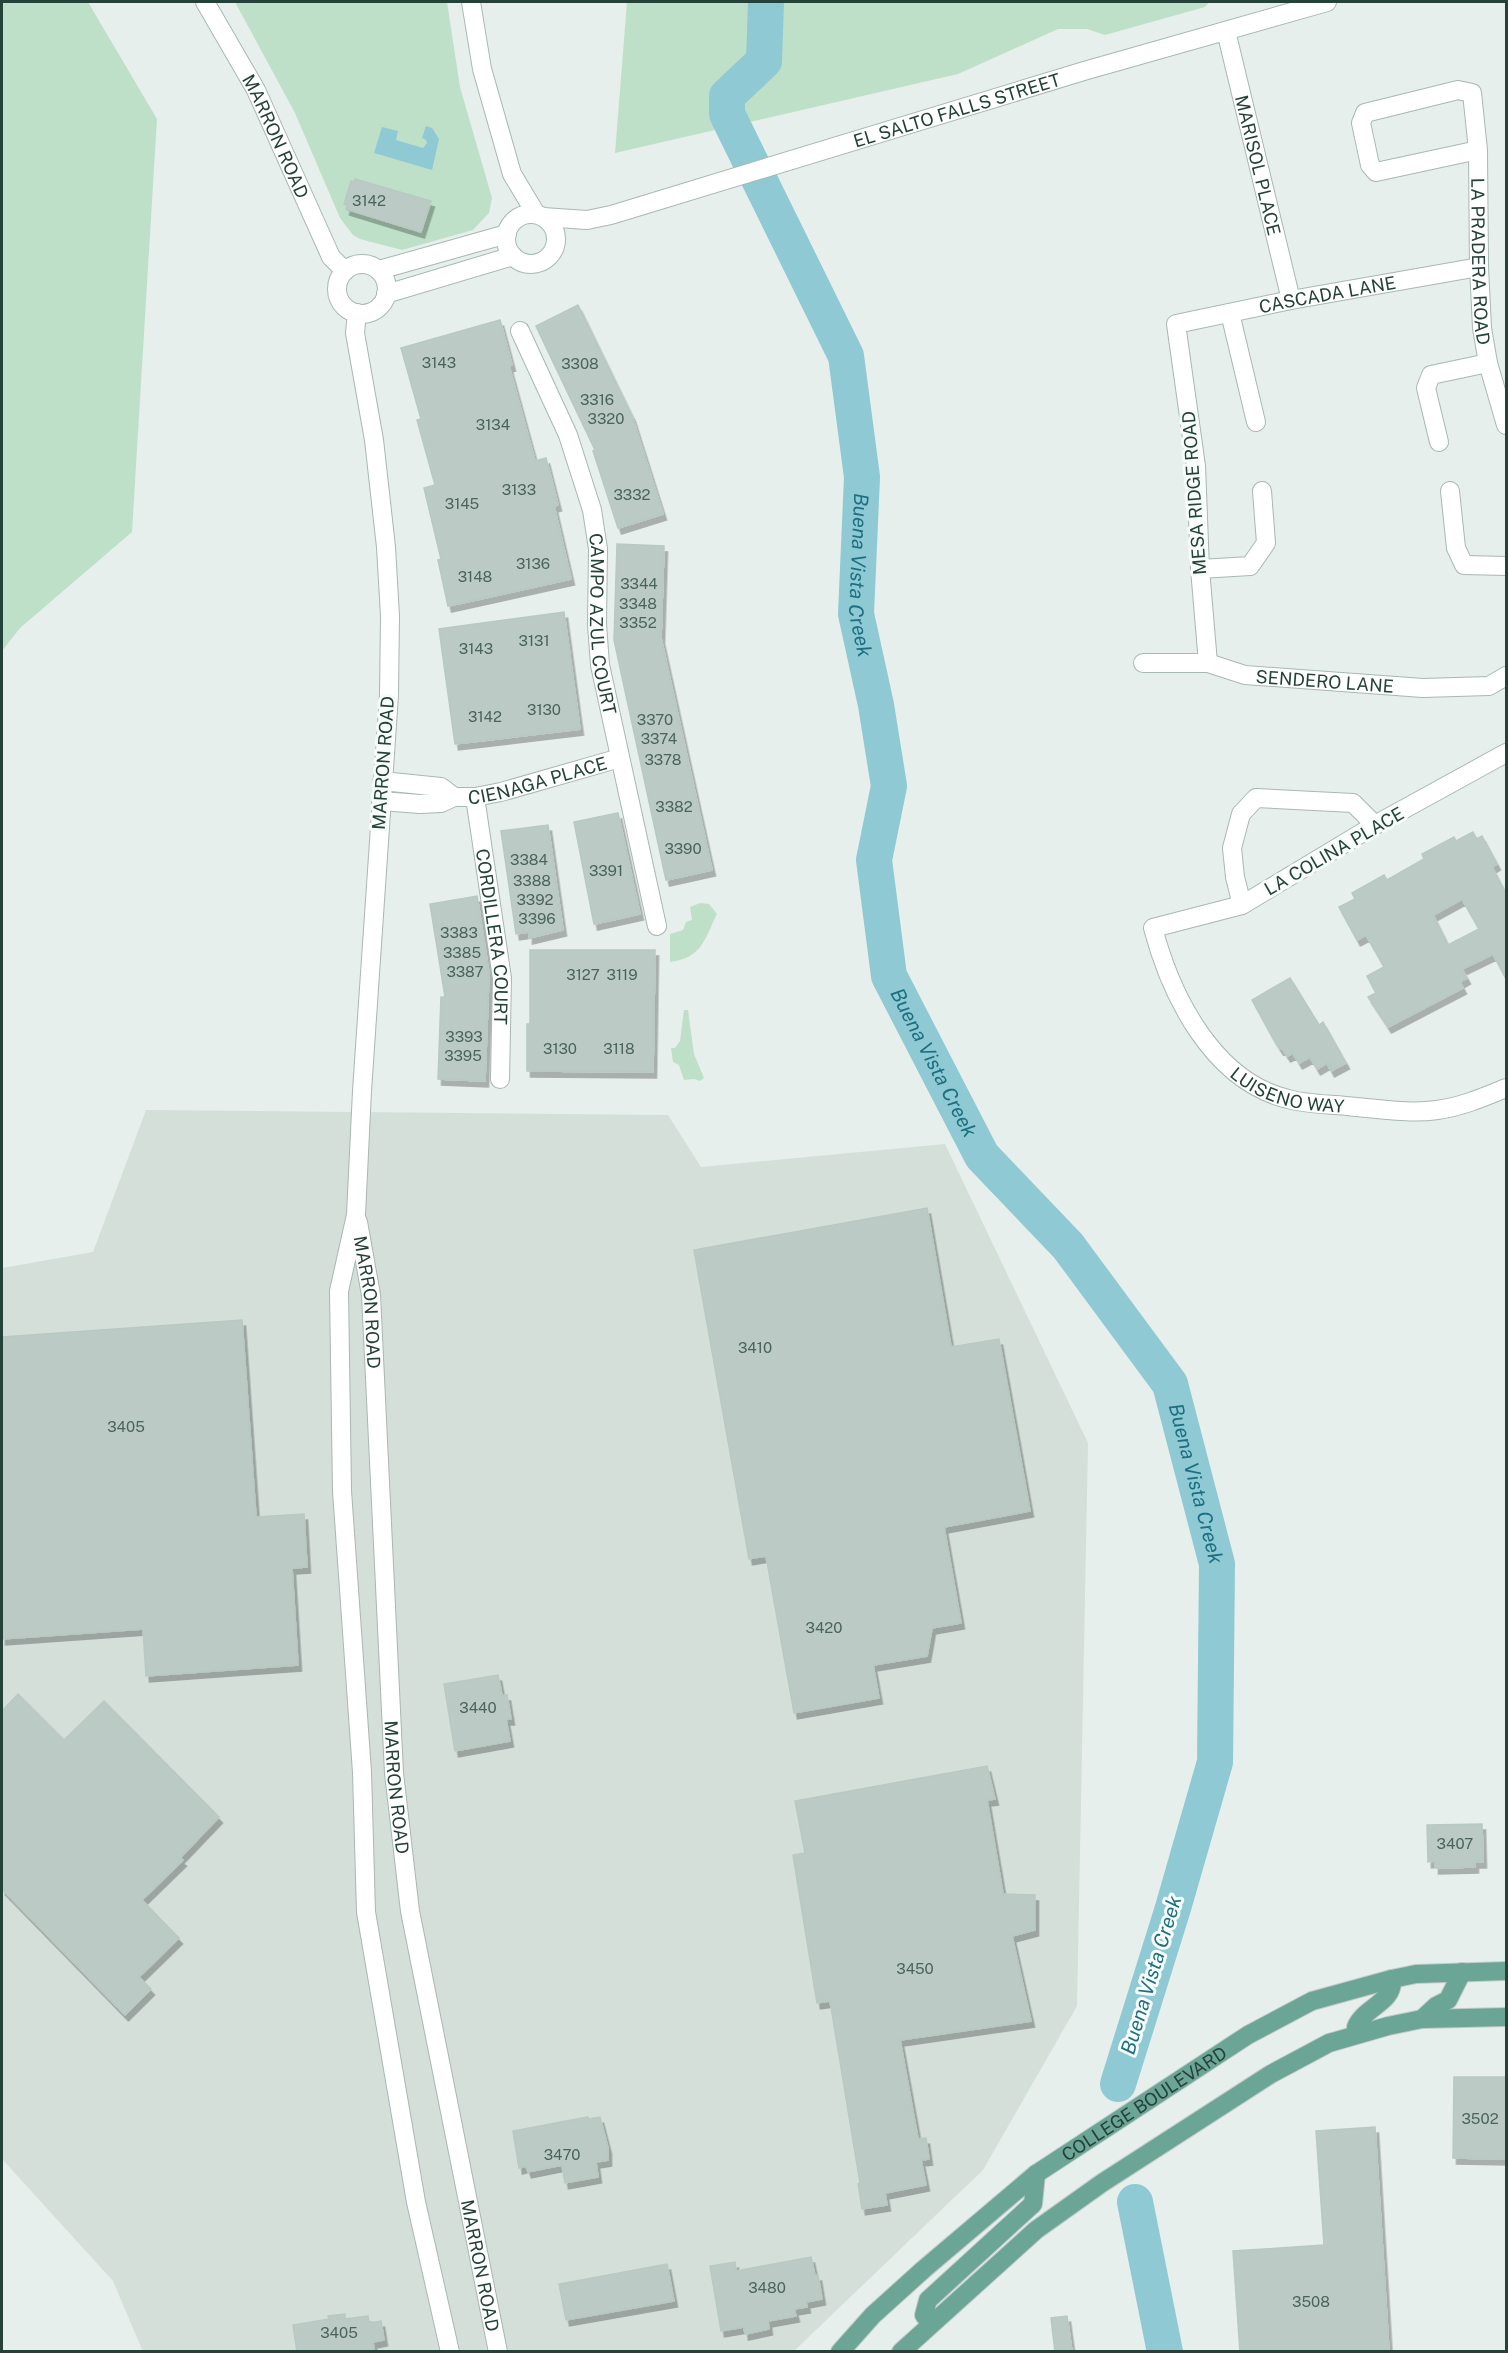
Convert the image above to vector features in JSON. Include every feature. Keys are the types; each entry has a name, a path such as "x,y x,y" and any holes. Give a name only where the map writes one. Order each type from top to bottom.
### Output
{"main road":[{"name":"COLLEGE BOULEVARD","path":"840,2352 873,2315 898,2292 1036,2174 1086,2139 1257,2030 1312,2001 1392,1979 1416,1974 1506,1971"},
{"path":"1422,2019 1436,2006 1448,2000 1462,1972"},
{"path":"1359,2033 1356,2027 1358,2022 1389,1995 1393,1986 1392,1979"},
{"path":"901,2352 1036,2230 1102,2183 1271,2074 1329,2043 1359,2033 1422,2019 1506,2016"},
{"path":"931,2324 924,2315 928,2300 1033,2204 1036,2174"}],"street":[{"name":"MARRON ROAD","path":"204,2 256,90 331,257 345,271"},
{"path":"471,2 482,69 512,174 539,215 553,227 555,233 555,245 551,254 539,263 525,263 513,256 507,246 512,174"},
{"name":"EL SALTO FALLS STREET","path":"539,215 587,220 611,215 905,125 1327,2"},
{"name":"MARISOL PLACE","path":"1226,31 1291,300"},
{"name":"LA PRADERA ROAD","path":"1478,150 1376,172 1370,165 1361,123 1365,113 1458,90 1472,93 1478,150 1482,328 1488,363 1506,425"},
{"path":"379,270 386,282 384,301 372,312 357,313 344,306 337,292 338,284 345,271 354,265 363,264 379,270 509,228 523,215 539,215"},
{"name":"EL SALTO FALLS STREET","path":"555,245 587,220"},
{"path":"386,294 513,256"},
{"name":"CASCADA LANE","path":"1176,324 1291,300 1479,267"},
{"name":"MARRON ROAD","path":"357,313 355,333 374,440 386,547 390,616 389,695 362,1080 356,1215 339,1291 342,1491 362,1772 366,1912 416,2202 450,2352"},
{"path":"1230,313 1256,422"},
{"name":"MESA RIDGE ROAD","path":"1176,324 1196,466 1200,569 1208,663"},
{"name":"CAMPO AZUL COURT","path":"520,331 535,374 568,435 598,549 597,624 600,666 657,926"},
{"path":"1439,442 1426,388 1431,375 1488,363"},
{"path":"1200,569 1250,566 1266,543 1262,491"},
{"path":"1449,491 1456,548 1464,565 1506,566"},
{"name":"SENDERO LANE","path":"1143,663 1208,663 1245,675 1423,688 1490,686 1506,676"},
{"name":"LA COLINA PLACE","path":"1153,928 1242,905 1375,825 1506,753"},
{"name":"CIENAGA PLACE","path":"381,801 441,803 454,797 501,792 620,758"},
{"name":"CIENAGA PLACE","path":"382,781 441,787 454,797"},
{"name":"CORDILLERA COURT","path":"475,796 502,978 500,1079"},
{"path":"1242,905 1235,877 1232,848 1241,814 1256,798 1353,803 1375,825"},
{"name":"LUISENO WAY","path":"1153,928 1163,963 1185,1011 1210,1048 1249,1083 1287,1099 1387,1110 1437,1110 1476,1101 1506,1088"},
{"name":"MARRON ROAD","path":"356,1215 371,1295 394,1773 410,1911 498,2352"}],"shaded area":[{"path":"146,1110 668,1115 701,1167 945,1144 1088,1443 1077,2006 983,2170 794,2351 143,2352 113,2281 2,2159 2,1268 93,1252"}],"green space":[{"path":"2,2 88,2 157,119 132,532 20,628 2,651"},
{"path":"235,2 447,2 460,87 492,198 489,213 473,230 402,250 353,235 340,218 295,113"},
{"path":"627,2 1209,2 1205,7 1105,35 1087,29 1058,29 958,74 615,153"},
{"path":"700,903 709,904 717,914 705,940 696,952 681,960 670,962 670,934 683,930 686,922 692,920 690,907"},
{"path":"684,1010 688,1010 694,1054 704,1078 700,1081 684,1080 679,1065 673,1062 671,1048 675,1048 680,1041"}],"water":[{"path":"426,126 432,128 439,139 432,170 374,153 382,127 398,131 396,140 423,148 427,143 422,138"}],"building":[{"path":"355,179 431,201 421,232 346,209 347,205 344,204 351,181 354,182"},
{"path":"578,305 632,416 663,514 618,528 593,451 595,450 536,326"},
{"path":"500,320 512,365 509,366 535,461 546,458 558,505 554,506 571,579 448,606 438,560 441,559 424,488 435,485 417,420 421,419 401,348"},
{"path":"617,544 664,546 661,638 712,870 666,880 614,640"},
{"path":"564,612 580,729 455,744 439,629"},
{"path":"618,813 640,914 594,924 574,822"},
{"path":"548,825 563,930 529,938 529,932 516,934 501,831"},
{"path":"1473,832 1477,839 1482,836 1497,864 1492,867 1506,894 1506,979 1493,954 1462,969 1467,978 1460,982 1463,988 1388,1027 1368,997 1376,993 1367,976 1384,967 1366,935 1357,940 1339,907 1355,899 1352,893 1384,875 1387,880 1424,859 1422,854 1454,837 1456,841","holes":["1462,899 1479,929 1448,945 1433,915"]},
{"path":"477,896 489,973 485,1081 438,1079 441,997 445,997 430,904"},
{"path":"530,950 655,950 653,1072 527,1071 527,1024 530,1024"},
{"path":"1290,978 1319,1025 1323,1022 1346,1063 1331,1071 1327,1063 1317,1069 1310,1057 1299,1063 1293,1053 1287,1056 1274,1040 1252,1000"},
{"path":"927,1208 951,1347 999,1339 1030,1511 944,1527 961,1623 932,1628 927,1656 873,1665 879,1698 794,1713 766,1556 749,1559 694,1250"},
{"path":"242,1320 256,1517 304,1514 307,1567 292,1568 298,1665 146,1676 143,1629 2,1639 2,1337"},
{"path":"498,1675 502,1696 507,1695 511,1719 506,1719 510,1741 455,1751 444,1684"},
{"path":"18,1694 64,1740 104,1701 219,1817 180,1858 183,1860 142,1900 179,1938 139,1977 151,1989 125,2015 2,1889 2,1711"},
{"path":"987,1766 995,1799 987,1800 1003,1894 1035,1895 1035,1930 1012,1936 1031,2021 900,2040 918,2139 926,2138 929,2159 921,2160 926,2185 885,2193 887,2205 862,2209 858,2184 860,2183 830,2001 817,2003 793,1855 805,1853 795,1801"},
{"path":"1482,1824 1483,1862 1475,1862 1475,1867 1435,1868 1435,1861 1428,1862 1427,1825"},
{"path":"1454,2077 1506,2077 1506,2159 1453,2158"},
{"path":"588,2117 588,2119 600,2117 608,2148 608,2160 596,2162 598,2177 565,2183 562,2165 528,2172 526,2166 519,2168 513,2131"},
{"path":"1375,2127 1389,2352 1240,2352 1233,2251 1324,2245 1316,2131"},
{"path":"811,2257 815,2276 818,2275 822,2299 806,2302 807,2307 794,2309 796,2316 768,2321 769,2329 745,2334 744,2327 721,2331 710,2266 735,2262 736,2271"},
{"path":"667,2264 674,2301 566,2320 559,2284"},
{"path":"345,2314 345,2319 368,2316 369,2323 381,2321 384,2340 373,2342 374,2350 363,2352 297,2352 293,2325"},
{"path":"1067,2316 1072,2352 1055,2352 1051,2318"}],"waterway":[{"name":"Buena Vista Creek","path":"766,2 764,61 727,96 727,114 846,356 862,477 856,614 876,705 889,786 874,860 889,976 982,1156 1068,1246 1170,1384 1217,1564 1215,1762 1173,1908 1118,2084"},
{"name":"Buena Vista Creek","path":"1135,2202 1165,2352"}]}
